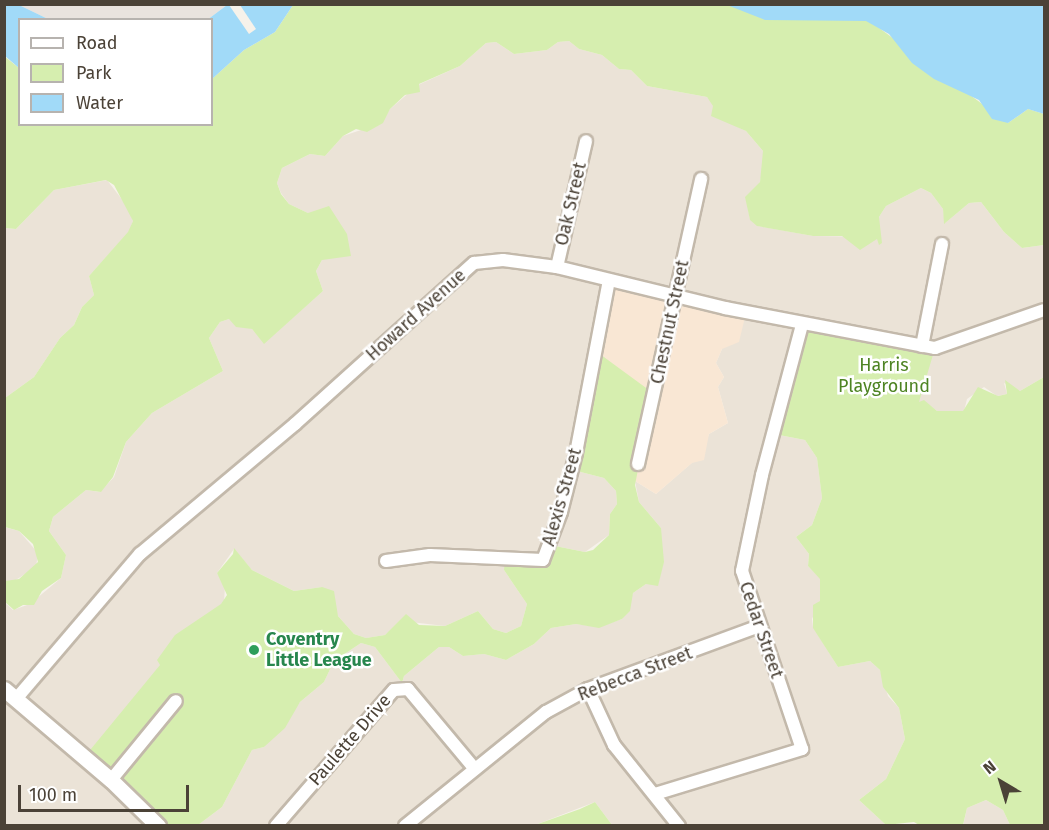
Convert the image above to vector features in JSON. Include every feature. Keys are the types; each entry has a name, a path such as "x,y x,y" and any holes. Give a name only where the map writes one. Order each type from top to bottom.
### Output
{"street":[{"name":"Oak Street","path":"557,267 586,141"},
{"name":"Chestnut Street","path":"638,464 701,179"},
{"path":"922,346 942,244"},
{"name":"Howard Avenue","path":"10,694 140,554 295,424 474,263 503,260 557,267 802,325 935,348 1044,310"},
{"name":"Alexis Street","path":"386,561 430,555 543,560 561,512 576,453 609,280"},
{"name":"Cedar Street","path":"655,794 802,749 742,571 762,475 802,325"},
{"name":"Rebecca Street","path":"405,825 546,712 588,689 759,626"},
{"name":"Paulette Drive","path":"276,825 394,690 408,689 475,769"},
{"path":"588,689 614,745 679,825"},
{"path":"10,694 111,780 158,825"},
{"path":"111,780 176,701"}],"shaded area":[{"path":"19,5 227,5 210,18 46,18"},
{"path":"569,41 579,49 602,55 619,69 631,70 647,86 707,97 734,125 746,131 763,151 765,160 760,182 748,209 750,219 758,226 813,236 879,237 879,217 886,206 921,188 931,193 943,209 945,223 969,203 981,202 1004,232 1022,248 1044,245 1044,377 1020,391 1004,383 1007,394 997,396 984,387 967,399 964,411 953,414 937,411 924,401 908,409 774,434 805,440 817,458 822,498 812,525 796,537 809,554 808,566 820,578 820,601 812,619 813,627 838,667 870,661 880,670 888,696 899,708 905,739 886,779 859,800 886,825 612,825 595,802 535,825 198,825 222,807 252,750 264,747 300,702 324,682 334,661 361,643 375,647 402,683 404,676 439,647 449,647 463,656 484,654 506,660 534,644 551,628 576,624 599,627 622,619 633,593 646,584 661,528 639,502 635,481 656,494 702,454 709,434 728,423 718,387 724,377 716,363 722,349 680,295 573,470 604,478 616,491 617,504 610,514 609,535 585,552 555,546 548,566 514,560 504,570 527,604 521,626 506,633 493,629 478,611 445,626 402,621 385,635 366,638 354,634 338,616 322,587 294,591 252,570 234,549 217,573 225,586 224,602 160,664 150,825 5,825 4,602 13,610 30,604 61,578 66,555 49,531 53,517 86,490 100,492 114,477 126,442 152,413 223,371 209,338 220,322 229,319 252,329 264,343 323,291 316,271 322,260 308,213 289,204 281,193 277,183 282,168 310,154 325,156 343,136 382,123 390,109 418,85 460,66 486,43 496,42 514,54 547,50 558,42"},
{"path":"107,180 127,206 133,221 129,232 89,276 94,295 82,307 74,325 60,338 34,377 5,398 4,228 16,229 54,190"},
{"path":"609,279 746,313 739,342 722,349 716,363 724,377 718,387 728,423 709,434 704,460 692,463 656,494 635,481 646,392 598,352"},
{"path":"4,527 19,531 38,553 36,567 11,583 5,581"},
{"path":"986,800 1003,810 1010,825 963,826 967,808"}],"green space":[{"path":"742,4 836,8 871,22 1008,123 1028,109 1044,114 1044,245 1022,248 1004,232 981,202 969,203 944,224 943,209 931,193 921,188 886,206 879,217 882,243 879,245 877,239 860,250 842,236 813,236 757,226 750,220 745,197 760,182 763,151 746,131 711,116 713,106 707,97 647,86 631,70 619,69 602,55 579,49 569,41 558,42 547,50 514,54 496,42 486,43 460,66 419,84 420,92 405,95 390,109 383,123 367,132 356,129 343,136 325,156 310,154 282,168 277,183 281,194 289,204 308,213 329,206 347,234 351,256 322,260 316,271 323,291 264,344 252,329 236,327 229,319 220,322 209,338 223,371 152,413 126,442 113,477 101,492 86,490 53,517 49,531 66,555 61,578 42,591 34,605 23,605 14,610 5,602 5,581 19,579 38,562 33,544 19,531 5,527 5,398 34,377 60,338 74,325 82,307 94,295 89,276 128,232 133,221 114,185 106,180 54,190 16,229 5,228 4,56 18,67 18,126 213,126 213,78 244,50 275,32 293,5"},
{"name":"Harris Playground","path":"802,325 935,348 919,402 924,400 937,411 963,411 978,387 998,396 1007,394 1005,380 1020,391 1044,377 1044,825 1010,825 1003,810 986,800 967,808 963,825 919,825 914,822 886,825 859,800 886,779 905,739 899,708 883,687 880,670 870,661 838,667 813,628 813,605 820,601 820,579 808,566 809,554 796,537 812,525 822,498 817,458 805,440 774,434"},
{"path":"597,352 653,393 635,485 639,502 661,528 664,562 658,586 646,584 633,593 630,611 622,619 599,628 576,624 551,628 534,644 506,660 484,654 463,656 449,647 439,647 404,676 402,683 375,647 361,643 334,661 324,682 300,702 285,728 264,747 252,750 222,807 198,825 150,825 86,755 160,665 157,660 175,635 221,604 227,595 217,573 233,554 234,548 252,570 294,591 322,587 334,591 338,616 354,634 366,638 385,635 406,614 419,625 445,626 478,611 493,629 506,633 521,626 527,604 504,570 505,559 548,566 555,546 585,552 593,550 609,535 610,514 617,504 616,491 604,478 573,470"},
{"path":"595,802 612,825 535,825 580,809"}],"water":[{"path":"4,5 19,5 46,18 18,18 18,67 5,56"},
{"path":"227,5 293,5 275,32 244,50 213,78 213,18 210,18"},
{"path":"727,5 1044,5 1044,114 1028,109 1008,123 992,119 979,100 934,79 912,63 889,34 866,21 765,20"}],"pier":[{"path":"229,5 240,5 256,29 249,34"}],"place":[{"name":"Coventry Little League","path":"254,650"}]}
